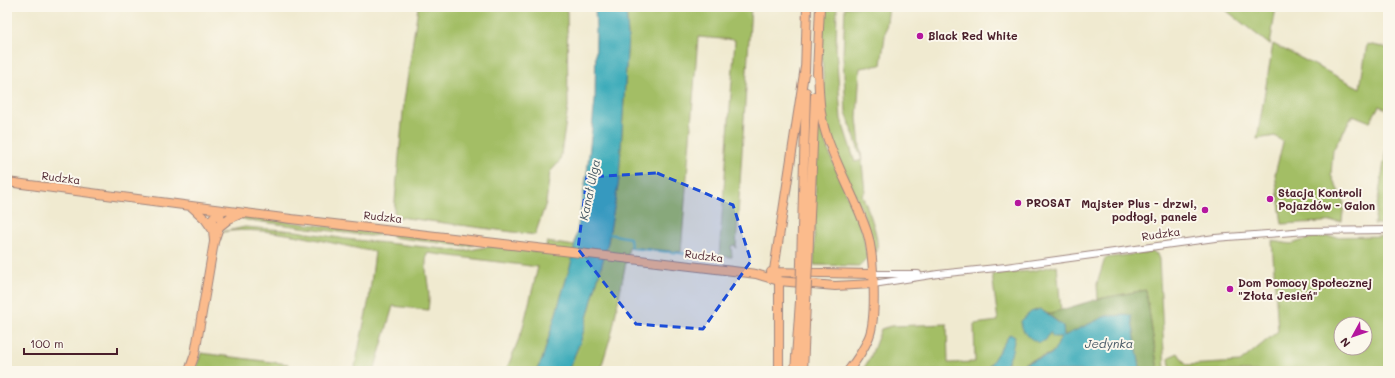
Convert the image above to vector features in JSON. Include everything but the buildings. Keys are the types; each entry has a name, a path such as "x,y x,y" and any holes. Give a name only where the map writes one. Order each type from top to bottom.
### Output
{"main road":[{"path":"803,371 806,111 805,68 807,7"},
{"path":"804,263 818,68 820,7"},
{"path":"779,371 779,281 774,271 805,68"},
{"path":"818,68 820,109 826,133 868,234 873,284 873,323 869,337 848,371"},
{"name":"Rudzka","path":"7,182 192,207 725,270 756,274 779,281 835,286 873,284"},
{"path":"192,207 216,228"},
{"path":"189,371 195,354 214,242 216,228 212,219 219,210"},
{"path":"216,228 243,213"},
{"name":"Rudzka","path":"756,274 774,271 872,274"},
{"path":"795,371 803,302"}],"street":[{"name":"Rudzka","path":"873,284 938,274 1006,267 1252,234 1306,231 1388,230"},
{"name":"Rudzka","path":"872,274 938,274"}],"highlighted area":[{"path":"657,173 733,205 751,261 703,329 636,324 578,249 587,177"}],"green space":[{"path":"418,7 567,7 568,107 560,161 550,172 546,203 535,235 399,217 394,212 404,101"},
{"path":"626,7 751,7 736,248 735,245 731,246 732,257 719,256 735,40 698,37 681,252 629,247 612,332 600,371 568,371 581,340 608,242 619,179 628,36"},
{"path":"823,7 837,7 836,49 841,119 855,162 862,160 865,191 862,195 876,234 877,248 875,253 863,213 836,153 826,124 822,56"},
{"path":"845,7 889,7 881,65 860,68 857,118 861,158 846,112 843,56"},
{"path":"1222,7 1276,7 1270,45"},
{"path":"1273,44 1360,88 1367,44 1388,48 1388,110 1379,106 1370,122 1353,115 1333,150 1331,175 1344,203 1342,221 1282,224 1275,174 1283,142 1275,136 1257,139"},
{"path":"817,111 826,145 863,233 867,258 859,266 814,265"},
{"path":"1386,150 1388,151 1388,224 1374,224"},
{"path":"244,216 379,233 381,235 369,236 247,220 238,217"},
{"path":"245,227 296,231 346,239 465,251 491,246 544,252 547,242 575,246 542,360 536,371 506,371 522,331 538,267 427,253 426,268 429,295 428,310 393,306 374,371 354,371 369,299 375,252 279,233 240,230 222,232"},
{"path":"393,233 470,242 474,245 463,246 392,237"},
{"path":"1388,236 1388,371 1170,371 1169,357 1178,353 1186,365 1240,362 1278,331 1272,241 1291,244 1315,237"},
{"path":"1152,252 1157,254 1159,259 1165,371 1158,371 1146,290 1098,299 1097,284 1105,258"},
{"path":"1057,265 1061,311 1048,314 1040,309 1031,312 1021,321 1048,335 1050,332 1061,337 1056,349 1050,354 1026,362 1017,371 1003,371 1008,364 1010,334 986,371 862,371 870,358 881,329 891,326 947,324 948,363 975,362 974,324 998,321 992,274 1032,271"},
{"path":"1146,290 1158,371 1148,371 1140,368 1131,315 1106,316 1064,336 1063,326 1048,314 1098,299"},
{"path":"201,353 288,364 287,371 195,371"}],"water":[{"name":"Kanał Ulga","path":"595,7 626,7 628,36 619,179 608,242 581,340 568,371 536,371 542,360 572,260 587,173 595,100"},
{"name":"Jedynka","path":"1040,309 1063,326 1064,336 1106,316 1131,315 1140,368 1148,371 1016,371 1024,364 1051,354 1056,348 1061,337 1053,337 1050,332 1046,340 1039,343 1024,332 1021,321 1031,312"},
{"path":"1010,334 1015,337 1011,355 1003,371 986,371"}],"waterway":[{"path":"609,234 630,238 631,248 717,257"}],"place":[{"name":"Black Red White","path":"920,36"},
{"name":"Stacja Kontroli Pojazdów - Galon","path":"1270,199"},
{"name":"PROSAT","path":"1018,203"},
{"name":"Majster Plus - drzwi, podłogi, panele","path":"1205,210"},
{"name":"Dom Pomocy Społecznej \"Złota Jesień\"","path":"1230,289"}]}
